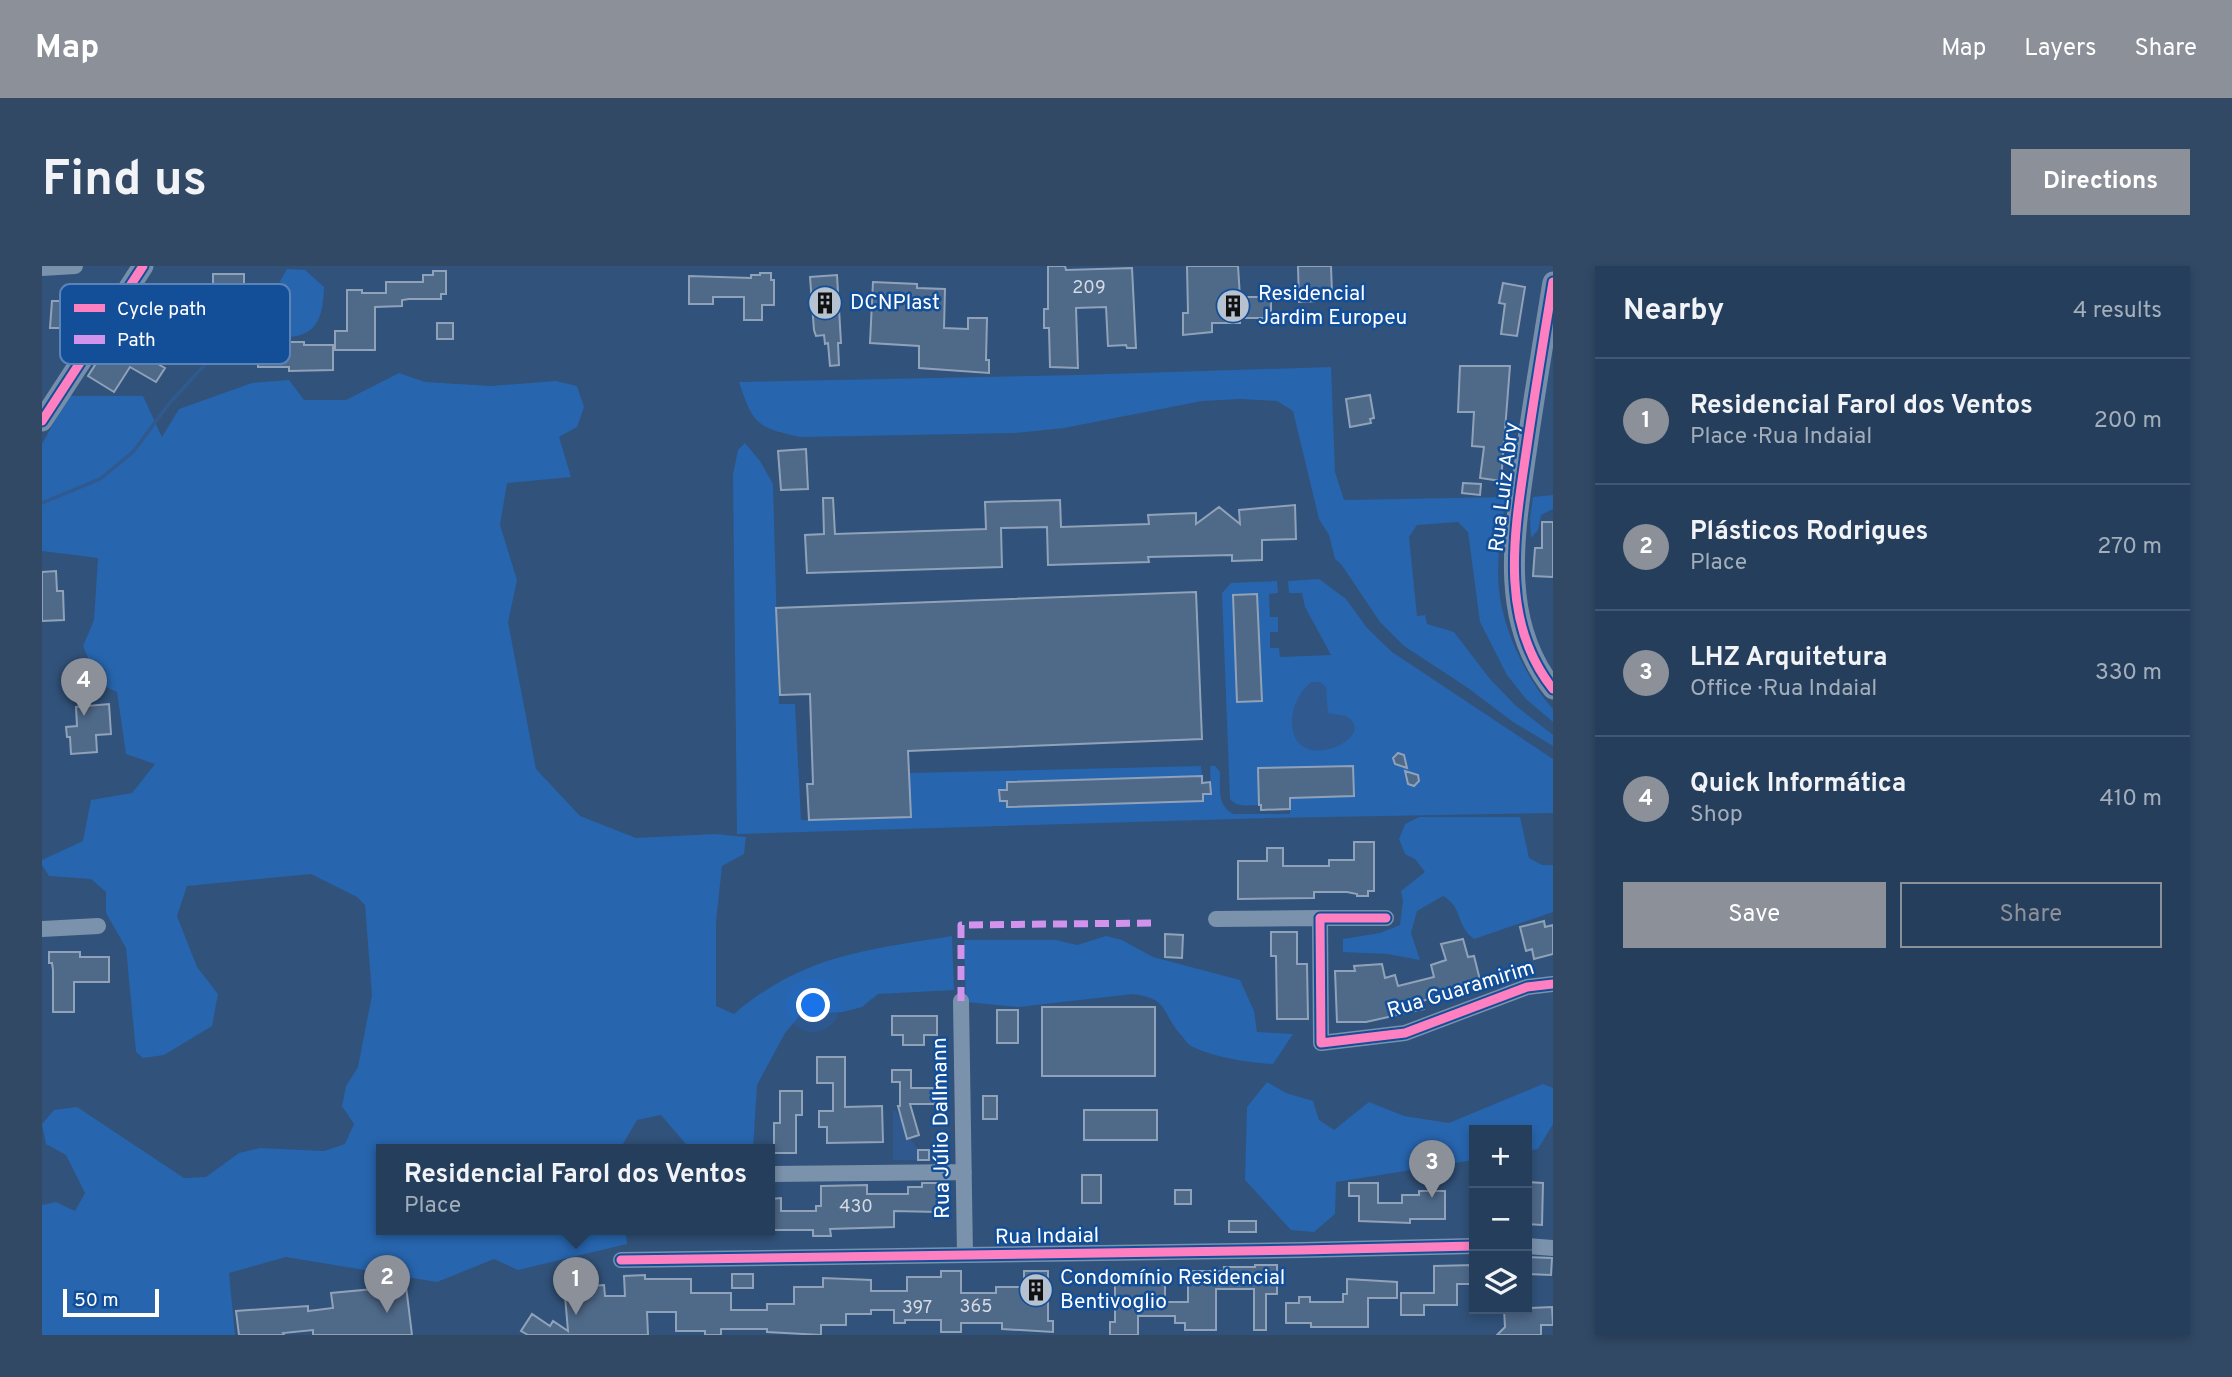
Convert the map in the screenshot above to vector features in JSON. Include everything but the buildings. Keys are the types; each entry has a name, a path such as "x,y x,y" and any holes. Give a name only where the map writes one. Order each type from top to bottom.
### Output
{"street":[{"path":"42,268 75,266"},
{"path":"131,284 143,266"},
{"name":"Rua Luiz Abry","path":"1553,282 1523,471 1513,561 1524,638 1553,689"},
{"path":"42,421 79,364"},
{"name":"Rua Guaramirim","path":"1320,918 1321,1043 1405,1033 1527,987 1553,984"},
{"path":"1216,919 1386,918"},
{"path":"42,929 98,926"},
{"name":"Rua Júlio Dallmann","path":"961,1001 965,1255"},
{"path":"775,1174 964,1172"},
{"name":"Rua Indaial","path":"621,1260 1469,1246"},
{"path":"1532,1246 1553,1248"}],"shaded area":[{"path":"287,269 305,270 324,287 320,314 307,332 290,337 290,284 281,284 280,281"},
{"path":"1331,367 1335,472 1344,500 1506,497 1499,555 1501,605 1518,654 1534,684 1553,709 1553,722 1526,699 1507,675 1480,622 1468,532 1458,522 1417,525 1409,537 1417,616 1425,615 1427,624 1454,632 1490,679 1516,706 1553,735 1553,746 1513,722 1468,688 1404,646 1380,622 1335,559 1329,535 1319,519 1293,411 1277,401 1202,401 1064,428 1015,433 801,437 775,431 759,422 748,407 739,382 1078,375"},
{"path":"399,373 425,382 491,386 556,381 577,386 584,407 577,427 559,437 571,477 507,483 500,525 517,580 508,622 536,769 580,816 636,838 715,834 746,837 744,854 722,866 716,922 716,1006 734,1014 760,994 811,967 863,951 952,936 954,990 878,994 862,1007 843,1012 801,1014 785,1033 757,1085 753,1144 686,1144 661,1115 637,1120 623,1144 376,1144 376,1235 626,1235 627,1244 518,1270 494,1259 437,1282 286,1257 229,1273 235,1335 42,1335 42,1205 56,1202 75,1211 85,1193 66,1155 46,1144 42,1124 54,1110 77,1107 184,1178 206,1177 239,1153 260,1148 324,1151 345,1144 354,1124 342,1106 346,1086 358,1067 372,995 365,905 357,897 311,874 187,886 177,916 197,967 218,994 212,1026 164,1055 143,1058 136,1052 126,948 106,913 106,892 91,879 49,876 42,865 42,860 83,841 91,800 132,793 155,764 126,754 117,692 99,684 83,646 94,620 98,558 42,551 42,444 69,396 143,396 162,437 179,409 252,383 289,380 304,400 346,400"},
{"path":"745,443 760,461 773,484 779,704 795,704 801,820 910,817 909,773 1201,766 1202,776 1007,782 1007,790 999,791 1000,801 1007,801 1007,807 1202,801 1203,794 1211,794 1210,766 1215,766 1220,772 1222,802 1229,811 1234,814 1290,814 1290,798 1353,766 1258,768 1259,805 1240,805 1230,799 1222,593 1231,583 1277,581 1278,593 1269,594 1270,617 1278,617 1278,632 1270,632 1270,648 1279,648 1280,657 1331,655 1305,607 1302,593 1289,593 1288,581 1319,579 1346,599 1367,628 1392,652 1553,759 1553,813 1270,818 737,834 733,474 738,450"},
{"path":"1553,495 1553,509 1541,515 1538,530 1531,538 1533,497"},
{"path":"1311,682 1320,682 1326,687 1328,713 1347,717 1355,726 1352,735 1331,749 1304,747 1295,737 1292,720 1295,704"},
{"path":"1419,817 1520,817 1529,858 1542,865 1553,865 1553,912 1474,939 1464,928 1454,906 1443,896 1417,911 1411,933 1420,960 1387,954 1343,952 1343,939 1380,933 1400,925 1403,901 1401,891 1425,872 1415,859 1405,854 1399,839 1405,824"},
{"path":"1106,936 1122,940 1153,957 1240,980 1254,1011 1257,1032 1293,1034 1273,1064 1242,1061 1191,1046 1162,1007 1145,996 1133,994 1018,1007 966,1002 964,940 1056,940 1077,945"},
{"path":"1267,1082 1286,1093 1313,1101 1319,1120 1334,1130 1369,1102 1404,1116 1449,1123 1543,1084 1553,1088 1553,1124 1538,1149 1532,1150 1532,1125 1469,1125 1469,1161 1336,1182 1335,1214 1314,1232 1291,1230 1245,1180 1247,1107"},
{"path":"893,1111 896,1111 901,1119 907,1138 910,1138 917,1148 917,1160 893,1160"}],"waterway":[{"path":"42,503 100,479 133,452 168,405 205,364"}],"marked path":[{"path":"961,1001 961,925 1152,923"}],"cycle path":[{"path":"131,284 143,266"},
{"path":"1553,282 1518,509 1514,572 1524,633 1535,662 1553,689"},
{"path":"42,421 79,364"},
{"path":"1386,918 1320,918 1321,1043 1405,1033 1527,987 1553,984"},
{"path":"621,1260 1469,1246"}],"place":[{"name":"DCNPlast","path":"825,303"},
{"name":"Residencial Jardim Europeu","path":"1233,306"},
{"name":"Quick Informática","path":"84,716"},
{"name":"LHZ Arquitetura","path":"1432,1198"},
{"name":"Condomínio Residencial Bentivoglio","path":"1036,1290"},
{"name":"Plásticos Rodrigues","path":"387,1313"},
{"name":"Residencial Farol dos Ventos","path":"576,1315"}]}
